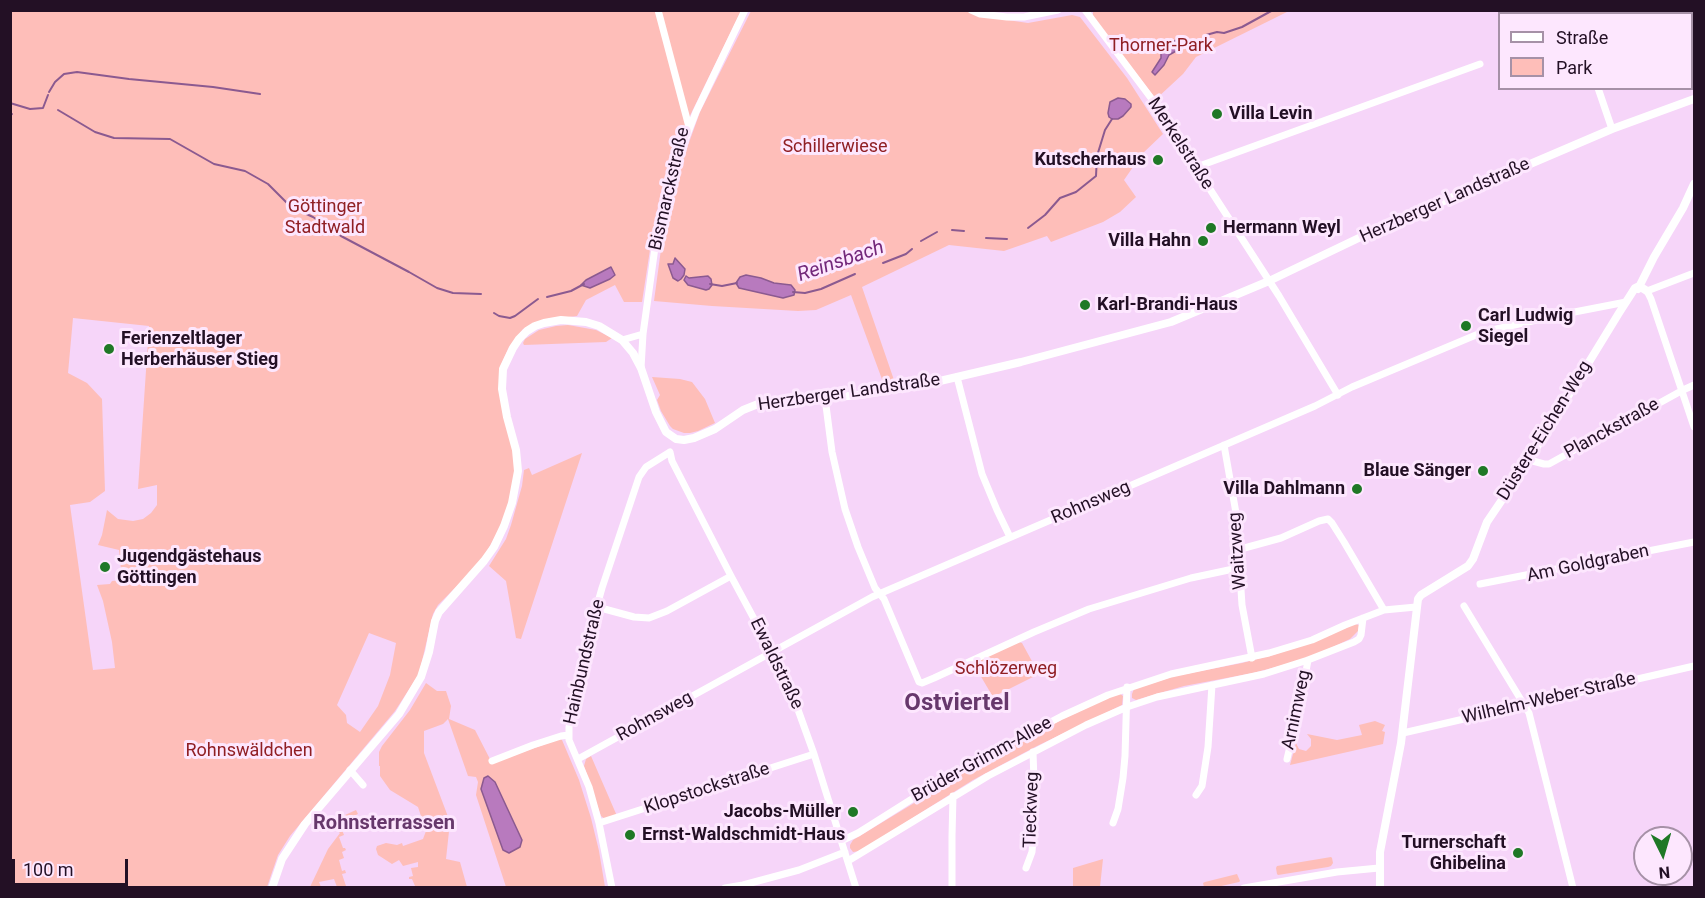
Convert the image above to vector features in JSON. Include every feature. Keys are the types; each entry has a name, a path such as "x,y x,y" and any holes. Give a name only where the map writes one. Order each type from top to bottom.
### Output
{"street":[{"name":"Bismarckstraße","path":"641,368 662,212 672,174 689,127 658,10"},
{"path":"689,127 745,10"},
{"path":"971,10 980,14 1007,17 1024,17 1058,10"},
{"name":"Merkelstraße","path":"1085,10 1151,98 1269,281 1338,395"},
{"path":"1194,166 1480,64"},
{"path":"1600,90 1612,129"},
{"name":"Herzberger Landstraße","path":"675,439 684,440 707,433 743,410 758,404 892,390 1021,362 1164,325 1269,281 1365,235 1612,129 1695,99"},
{"name":"Düstere-Eichen-Weg","path":"1416,607 1421,595 1470,564 1487,522 1529,460 1626,302 1639,285 1695,184"},
{"path":"1647,291 1695,273"},
{"path":"1639,285 1647,291 1651,299 1695,427"},
{"name":"Rohnsweg","path":"578,759 880,594 1352,387 1483,332 1626,302"},
{"path":"272,888 277,870 305,824 399,714 421,677 439,612 484,561 504,526 512,503 518,471 516,450 502,389 503,369 513,348 527,331 544,323 561,320 586,322 599,326 622,340 633,352 641,368 663,426 675,439 670,452"},
{"path":"622,340 644,334"},
{"path":"957,377 982,474 1010,537"},
{"name":"Planckstraße","path":"1529,460 1549,464 1695,385"},
{"path":"825,398 832,452 845,509 875,588 884,599 919,682 934,678 1027,634 1089,609 1191,578 1238,568"},
{"name":"Waitzweg","path":"1224,445 1236,513 1242,605 1252,657"},
{"name":"Ewaldstraße","path":"670,452 672,461 730,576 788,682 814,754 856,888"},
{"name":"Hainbundstraße","path":"612,888 599,823 589,788 569,735 579,671 639,477 646,467 670,452"},
{"path":"1237,550 1281,538 1328,519 1384,610"},
{"name":"Am Goldgraben","path":"1480,584 1695,542"},
{"path":"597,607 640,619 649,618 667,611 730,576"},
{"path":"1464,606 1529,712 1573,888"},
{"path":"1380,888 1381,844 1403,733 1416,607"},
{"name":"Brüder-Grimm-Allee","path":"841,841 988,755 1108,694 1171,674 1252,657 1312,640 1384,610 1416,607"},
{"name":"Brüder-Grimm-Allee","path":"848,861 953,796 1033,752 1127,707 1157,697 1263,674 1308,660 1359,639 1363,618"},
{"name":"Arnimweg","path":"1287,759 1308,660"},
{"name":"Wilhelm-Weber-Straße","path":"1403,733 1695,666"},
{"path":"1196,795 1202,786 1208,747 1212,684"},
{"path":"1113,823 1118,809 1123,778 1127,687"},
{"path":"492,761 533,745 569,735"},
{"name":"Tieckweg","path":"1026,868 1032,852 1034,828 1033,752"},
{"name":"Klopstockstraße","path":"599,823 814,754"},
{"path":"350,770 363,785"},
{"path":"952,888 953,796"},
{"path":"725,888 743,886 799,870 845,852"},
{"path":"1244,888 1285,884 1348,870 1379,868"}],"green space":[{"name":"Schillerwiese","path":"964,10 980,16 1028,23 1072,15 1080,17 1127,78 1163,134 1142,154 1124,180 1136,197 1120,212 1103,222 1051,242 1047,236 1004,251 949,245 862,287 894,380 883,382 851,295 816,310 798,311 654,301 664,227 678,173 700,112 751,11"},
{"name":"Thorner-Park","path":"1093,10 1289,11 1196,57 1183,74 1156,99 1097,23"},
{"name":"Göttinger Stadtwald","path":"10,11 741,11 685,126 666,184 663,184 642,302 624,302 615,285 586,300 577,316 543,320 523,329 509,347 500,367 514,449 515,472 502,524 486,553 470,573 438,605 433,614 419,674 395,711 290,836 278,855 267,887 11,887","holes":["73,318 149,326 138,489 157,485 157,505 143,519 133,521 118,519 107,510 98,545 119,550 122,580 97,585 112,642 115,668 93,670 70,505 90,502 105,491 102,399 87,383 68,373","369,633 396,643 390,675 378,706 360,732 347,723 346,715 337,705"]},
{"path":"568,325 596,330 612,338 606,342 524,345 523,343 525,339 539,330"},
{"path":"652,377 692,382 705,399 715,423 690,433 673,429 661,411 657,400 660,395"},
{"path":"582,453 521,639 516,638 506,581 489,566 506,539 522,486 524,470 529,468 532,475"},
{"path":"1355,624 1359,625 1358,631 1350,639 1287,664 1184,686 1136,700 1132,698 1134,689 1175,676 1273,655 1313,642"},
{"name":"Schlözerweg","path":"1019,642 1022,643 1039,674 993,697 973,663"},
{"path":"426,683 437,691 446,691 451,706 449,719 475,730 492,763 562,740 579,780 591,818 605,887 506,887 476,795 478,782 476,777 468,776 448,719 443,724 424,731 424,753 450,822 446,859 460,862 467,887 410,887 415,886 412,879 409,879 413,876 411,868 418,867 418,862 403,866 399,860 392,864 378,855 377,846 386,843 397,845 402,843 403,846 423,839 426,831 418,807 390,790 380,776 379,752 410,710"},
{"path":"1119,693 1123,696 1122,705 973,780 860,851 853,852 850,848 853,840 987,759"},
{"path":"1375,721 1385,725 1382,731 1385,732 1383,744 1290,765 1296,743 1299,749 1306,751 1311,746 1311,739 1307,734 1337,740 1362,735 1359,725"},
{"path":"591,756 617,816 605,819 601,816 584,766 586,759"},
{"path":"356,810 358,814 343,821 346,828 342,830 344,835 339,837 346,850 342,852 344,858 339,860 342,871 345,870 346,873 342,874 346,886 337,887 334,879 319,882 321,887 310,887 328,849 340,833 335,829 345,815"},
{"path":"1331,857 1333,863 1328,867 1277,874 1277,866"},
{"path":"1103,859 1100,887 1073,886 1073,868"},
{"path":"1237,874 1239,882 1217,887 1204,887 1205,882"}],"shaded area":[{"path":"1182,39 1183,43 1178,50 1169,55 1155,75 1152,72 1161,58 1161,53 1173,41"},
{"path":"1118,98 1125,99 1131,107 1123,116 1112,119 1108,113 1110,102"},
{"path":"675,258 685,269 684,275 678,281 673,278 668,264 673,264"},
{"path":"611,267 615,275 610,279 590,288 581,285 586,280"},
{"path":"746,275 791,285 795,290 794,295 783,298 739,288 736,283 740,277"},
{"path":"686,276 689,278 708,276 712,285 706,290 688,285 684,280"},
{"path":"488,776 495,782 522,840 520,847 509,853 503,850 481,789 484,778"}],"waterway":[{"name":"Reinsbach","path":"1206,35 1224,33 1242,27 1273,10"},
{"path":"49,92 64,74 77,72 260,94"},
{"path":"10,103 30,109 43,108 48,95"},
{"path":"58,110 95,132 114,138 170,139 214,164 245,171 268,184 291,207 313,217 341,236 437,288 453,293 481,294"},
{"name":"Reinsbach","path":"1028,228 1045,215 1060,198 1076,192 1096,176 1097,156 1105,130 1112,119"},
{"name":"Reinsbach","path":"952,230 964,231"},
{"name":"Reinsbach","path":"921,241 937,232"},
{"name":"Reinsbach","path":"986,238 1007,239"},
{"name":"Reinsbach","path":"883,263 906,254 912,249"},
{"name":"Reinsbach","path":"793,292 805,293 821,289 855,274"},
{"name":"Reinsbach","path":"710,284 722,286 737,283"},
{"name":"Reinsbach","path":"547,297 571,291 584,284"},
{"name":"Reinsbach","path":"494,313 510,318 538,299"}],"place":[{"name":"Villa Levin","path":"1217,114"},
{"name":"Kutscherhaus","path":"1158,160"},
{"name":"Hermann Weyl","path":"1211,228"},
{"name":"Villa Hahn","path":"1203,241"},
{"name":"Karl-Brandi-Haus","path":"1085,305"},
{"name":"Carl Ludwig Siegel","path":"1466,326"},
{"name":"Ferienzeltlager Herberhäuser Stieg","path":"109,349"},
{"name":"Blaue Sänger","path":"1483,471"},
{"name":"Villa Dahlmann","path":"1357,489"},
{"name":"Jugendgästehaus Göttingen","path":"105,567"},
{"name":"Jacobs-Müller","path":"853,812"},
{"name":"Ernst-Waldschmidt-Haus","path":"630,835"},
{"name":"Turnerschaft Ghibelina","path":"1518,853"}],"district":[{"name":"Ostviertel","path":"957,704"},
{"name":"Rohnsterrassen","path":"384,824"}],"park label":[{"name":"Rohnswäldchen","path":"249,751"}]}
